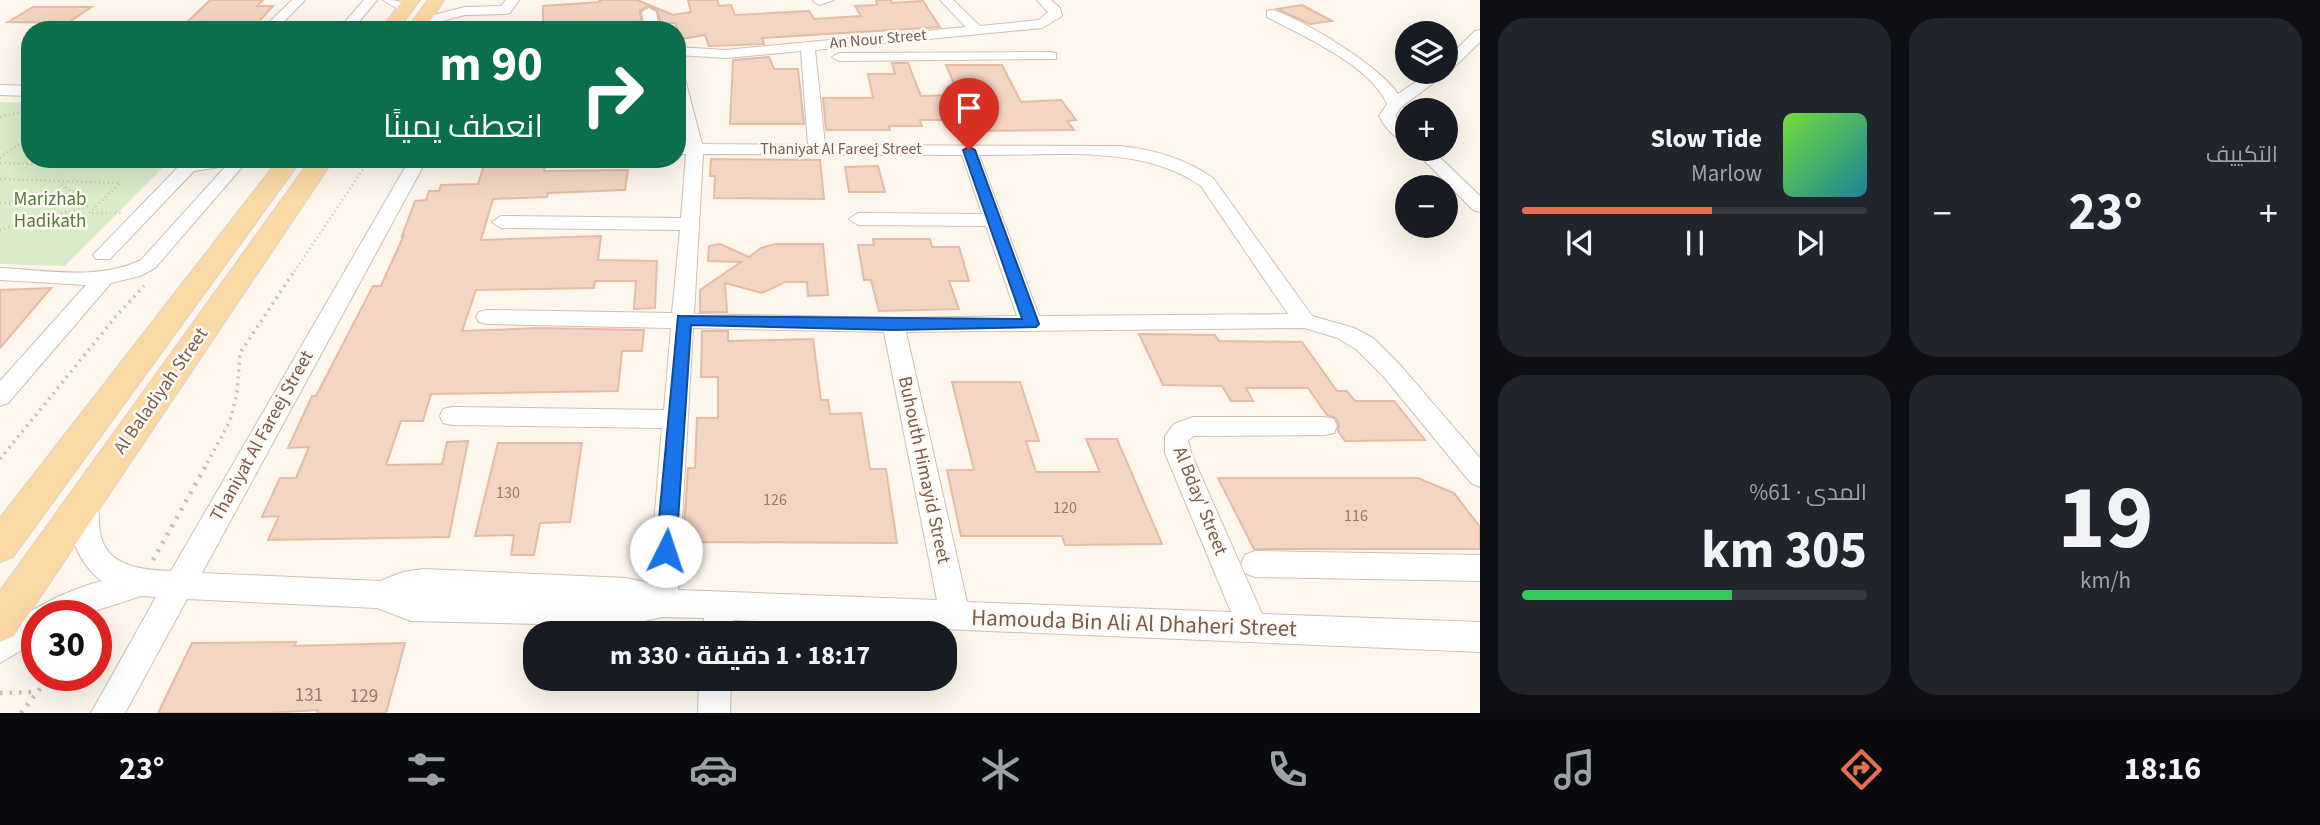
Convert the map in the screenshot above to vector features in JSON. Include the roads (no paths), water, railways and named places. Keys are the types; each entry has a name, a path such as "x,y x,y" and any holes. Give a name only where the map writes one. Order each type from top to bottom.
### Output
{"main road":[{"path":"421,21 436,0"},
{"path":"396,21 408,5"},
{"name":"Al Baladiyah Street","path":"0,546 284,168"},
{"name":"Al Baladiyah Street","path":"0,623 317,168"}],"street":[{"path":"277,21 299,0"},
{"path":"353,21 371,0"},
{"path":"389,0 408,5"},
{"path":"431,21 468,5 505,10 513,0"},
{"path":"819,1 828,0"},
{"path":"946,0 976,30"},
{"name":"An Nour Street","path":"686,52 726,54 1042,24 1051,20 1055,11 1043,0"},
{"path":"649,12 650,21"},
{"path":"1272,14 1371,75 1393,94 1395,104 1387,116 1395,127"},
{"path":"1458,55 1480,34"},
{"path":"917,36 932,56"},
{"path":"808,45 817,148"},
{"path":"839,57 1051,56"},
{"path":"1403,98 1422,84"},
{"path":"0,90 21,91"},
{"path":"662,603 690,224 686,149"},
{"name":"Thaniyat Al Fareej Street","path":"686,149 1118,150 1157,156 1177,163 1207,182 1304,321"},
{"path":"969,150 1031,324"},
{"path":"1433,161 1480,206"},
{"path":"0,397 104,266 142,213 187,168"},
{"path":"0,274 104,266 129,274 148,264 233,168"},
{"name":"Thaniyat Al Fareej Street","path":"107,713 414,168"},
{"path":"142,213 192,213"},
{"path":"858,219 994,220"},
{"path":"501,222 690,224"},
{"path":"487,317 893,325 1304,321 1346,333 1365,344 1480,475"},
{"name":"Buhouth Himayid Street","path":"893,325 955,615"},
{"path":"452,416 676,419"},
{"name":"Al Bday' Street","path":"1253,628 1174,444 1176,436 1182,430 1193,427 1325,426"},
{"name":"Hamouda Bin Ali Al Dhaheri Street","path":"85,502 86,542 93,556 105,569 141,583 382,595 393,602 411,607 622,612 662,603 718,620 955,615 1477,641"},
{"path":"1255,565 1480,568"},
{"name":"Hamouda Bin Ali Al Dhaheri Street","path":"81,600 141,583"},
{"path":"0,648 21,634"},
{"path":"714,713 715,691"}],"park label":[{"name":"Marizhab Hadikath","path":"50,210"}]}
